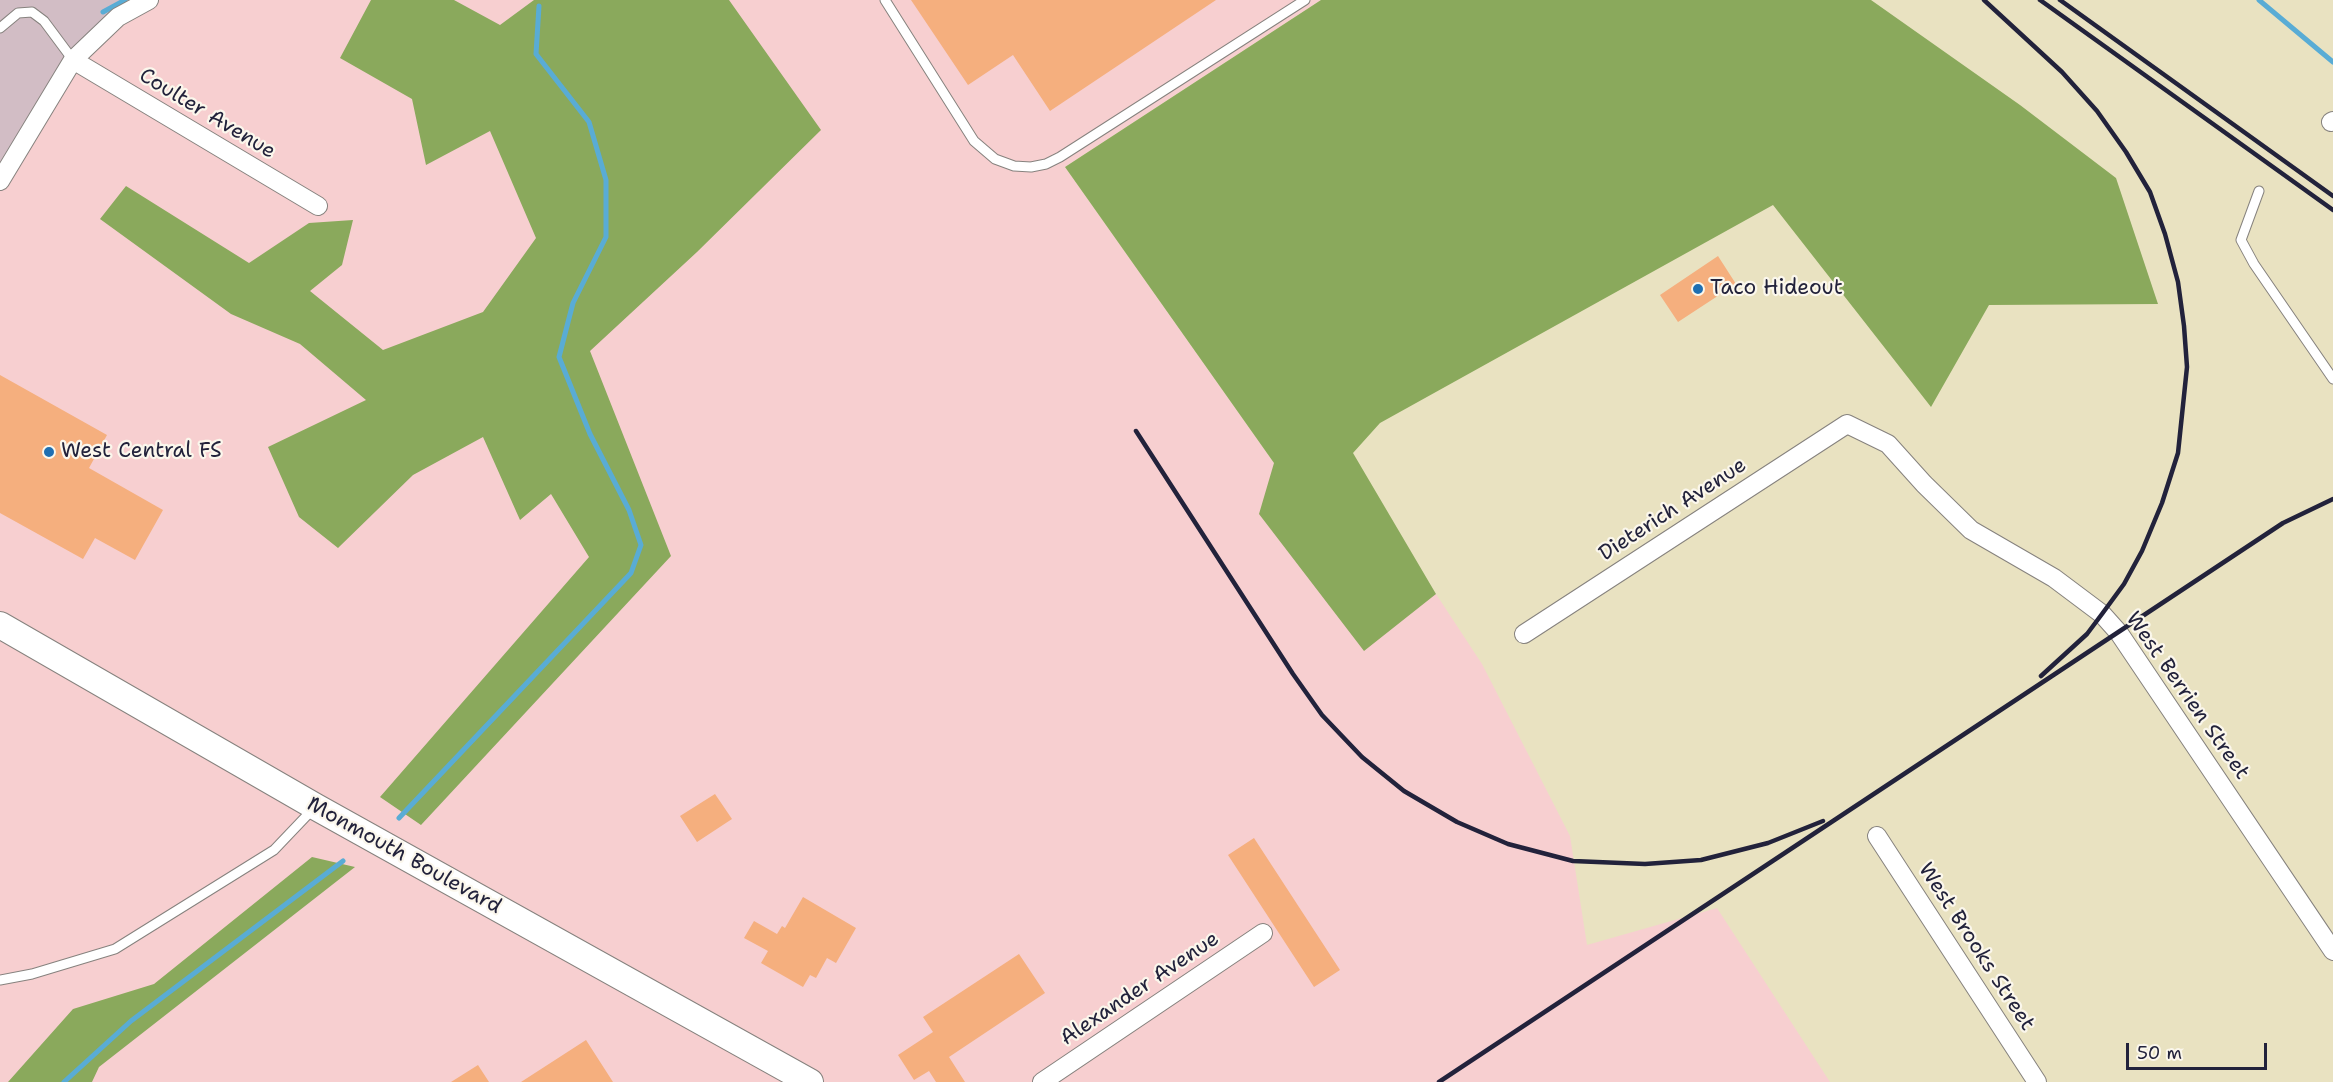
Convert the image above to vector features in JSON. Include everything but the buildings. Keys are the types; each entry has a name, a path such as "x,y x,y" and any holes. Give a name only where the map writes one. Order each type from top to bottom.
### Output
{"street":[{"path":"0,181 74,60 118,17 149,0"},
{"name":"Coulter Avenue","path":"74,60 318,206"},
{"name":"Dieterich Avenue","path":"1524,634 1847,424"},
{"name":"West Berrien Street","path":"1847,424 1888,444 1924,484 1971,530 2054,578 2102,614 2119,633 2333,951"},
{"name":"Monmouth Boulevard","path":"0,625 316,807 810,1082"},
{"name":"West Brooks Street","path":"1877,836 2037,1082"},
{"name":"Alexander Avenue","path":"1042,1082 1263,933"}],"lane":[{"path":"885,0 974,141 994,159 1014,166 1031,167 1046,164 1060,157 1305,0"},
{"path":"0,28 18,13 32,12 44,21 74,60"},
{"path":"2259,191 2241,240 2254,264 2333,379"},
{"path":"0,980 32,974 115,949 274,850 316,807"}],"shaded area":[{"path":"0,0 149,0 73,60 0,181"},
{"path":"149,0 1321,0 1065,167 1274,463 1436,594 1482,664 1570,836 1587,945 1717,908 1830,1082 0,1082 0,181 73,60"}],"green space":[{"path":"371,0 454,0 500,25 534,0 729,0 821,130 697,252 590,351 671,556 421,825 380,797 589,557 551,494 520,520 483,437 413,475 338,548 299,517 268,447 366,400 300,344 231,314 100,219 126,186 249,263 309,223 353,220 342,265 310,291 383,350 483,312 536,238 490,131 426,165 412,99 340,58"},
{"path":"1321,0 1871,0 2020,105 2116,178 2158,304 1989,305 1931,407 1773,205 1380,423 1353,453 1436,594 1364,651 1259,514 1274,463 1065,167"},
{"path":"312,857 355,867 99,1067 92,1082 8,1082 73,1009 154,984"}],"waterway":[{"path":"103,12 125,0"},
{"path":"2259,0 2333,62"},
{"path":"399,818 631,573 641,545 629,510 590,434 559,357 573,303 606,237 606,180 589,122 536,54 539,6"},
{"path":"64,1082 131,1021 343,861"}],"railway":[{"path":"1984,0 2062,72 2097,111 2126,152 2150,192 2165,234 2178,282 2184,326 2187,367 2178,453 2162,503 2142,551 2124,584 2087,634 2041,676"},
{"path":"2040,0 2333,210"},
{"path":"2060,0 2333,196"},
{"path":"1136,431 1322,715 1362,757 1404,791 1457,822 1508,844 1573,861 1645,864 1701,860 1768,843 1823,821"},
{"path":"1439,1082 2283,523 2333,499"}],"place":[{"name":"Taco Hideout","path":"1698,289"},
{"name":"West Central FS","path":"49,452"}]}
